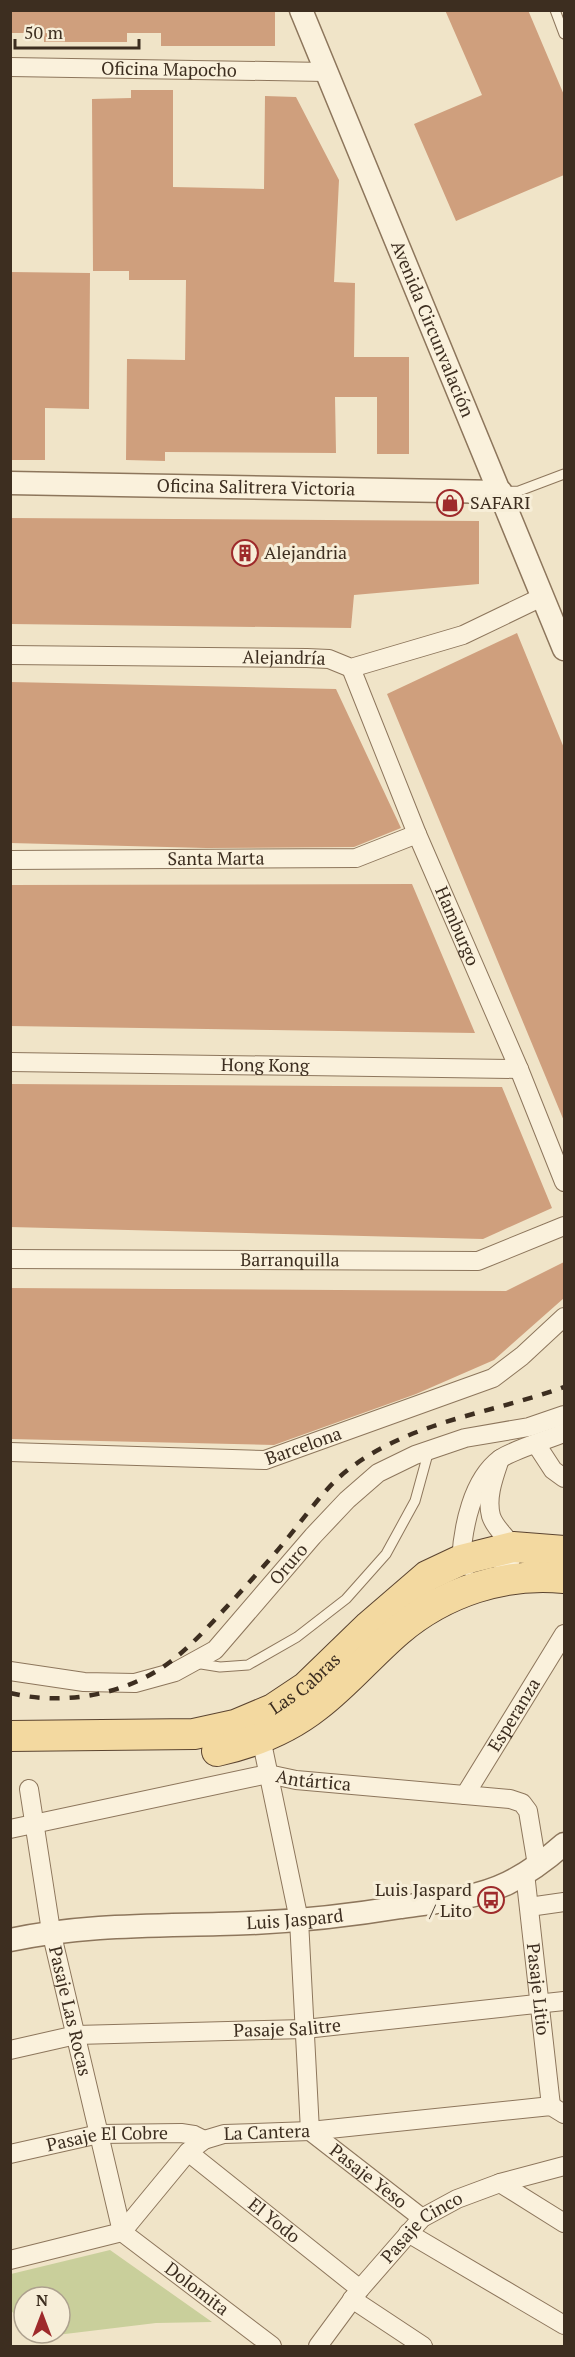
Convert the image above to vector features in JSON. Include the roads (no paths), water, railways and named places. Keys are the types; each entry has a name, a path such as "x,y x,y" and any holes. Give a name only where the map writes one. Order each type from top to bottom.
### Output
{"main road":[{"name":"Las Cabras","path":"10,1736 194,1734 215,1731 255,1718 306,1687 369,1626 428,1576 461,1560 513,1547 564,1551"},
{"name":"Las Cabras","path":"10,1757 196,1754 229,1748 261,1738 299,1719 316,1707 398,1631 414,1618 452,1596 494,1582 534,1577 564,1578"}],"street":[{"name":"Avenida Circunvalación","path":"300,10 564,649"},
{"name":"Oficina Mapocho","path":"10,67 326,72"},
{"name":"Oficina Salitrera Victoria","path":"10,483 501,492"},
{"name":"Alejandría","path":"10,655 307,658 329,659 351,669 463,635 542,597"},
{"name":"Hamburgo","path":"351,669 417,834 519,1069 564,1182"},
{"name":"Santa Marta","path":"10,860 356,858 417,834"},
{"name":"Hong Kong","path":"10,1062 519,1069"},
{"name":"Barranquilla","path":"10,1259 478,1261 564,1226"},
{"name":"Barcelona","path":"10,1452 266,1460 494,1378 522,1356 564,1317"},
{"name":"Oruro","path":"10,1671 84,1682 135,1683 176,1672 215,1650 347,1500 378,1473 429,1450 465,1438 529,1427 564,1415"},
{"path":"500,1460 491,1485 491,1516 500,1532 513,1547 513,1555 509,1564 494,1582 473,1572 461,1560 462,1541 470,1504 485,1478 500,1460 564,1433"},
{"path":"536,1444 553,1470 564,1478"},
{"name":"Esperanza","path":"465,1796 564,1634"},
{"path":"261,1738 299,1920 310,2131"},
{"name":"Antártica","path":"10,1829 268,1774 296,1780 510,1799 522,1803 528,1810 531,1869"},
{"name":"Pasaje Las Rocas","path":"29,1790 51,1931 122,2232"},
{"name":"Luis Jaspard","path":"10,1940 51,1931 106,1926 299,1920 388,1910 467,1897 507,1883 531,1869 564,1844"},
{"name":"Pasaje Litio","path":"531,1869 529,1907 540,2003 558,2110"},
{"path":"529,1907 564,1902"},
{"name":"Pasaje Salitre","path":"10,2050 76,2035 305,2029 564,2001"},
{"name":"La Cantera","path":"122,2232 188,2152 204,2140 224,2134 310,2131 558,2110"},
{"name":"Pasaje Yeso","path":"310,2131 422,2218"},
{"name":"Pasaje El Cobre","path":"10,2154 99,2134 181,2133 194,2135 204,2140"},
{"name":"El Yodo","path":"188,2152 356,2294 423,2346"},
{"name":"Pasaje Cinco","path":"318,2346 356,2294 422,2218 458,2199 500,2183 564,2166"},
{"path":"500,2183 564,2223"},
{"path":"10,2259 122,2232"},
{"name":"Dolomita","path":"122,2232 272,2346"},
{"path":"408,2233 564,2325"}],"lane":[{"path":"555,10 564,34"},
{"path":"501,492 519,491 564,474"},
{"path":"195,1663 220,1667 248,1665 297,1636 346,1599 386,1554 415,1501 429,1450"}],"railway":[{"path":"10,1693 31,1697 73,1698 114,1690 153,1673 179,1655 204,1631 274,1555 325,1491 353,1466 377,1450 429,1428 564,1387"}],"place":[{"name":"SAFARI","path":"450,503"},
{"name":"Alejandria","path":"245,553"},
{"name":"Luis Jaspard / Lito","path":"491,1900"}]}
